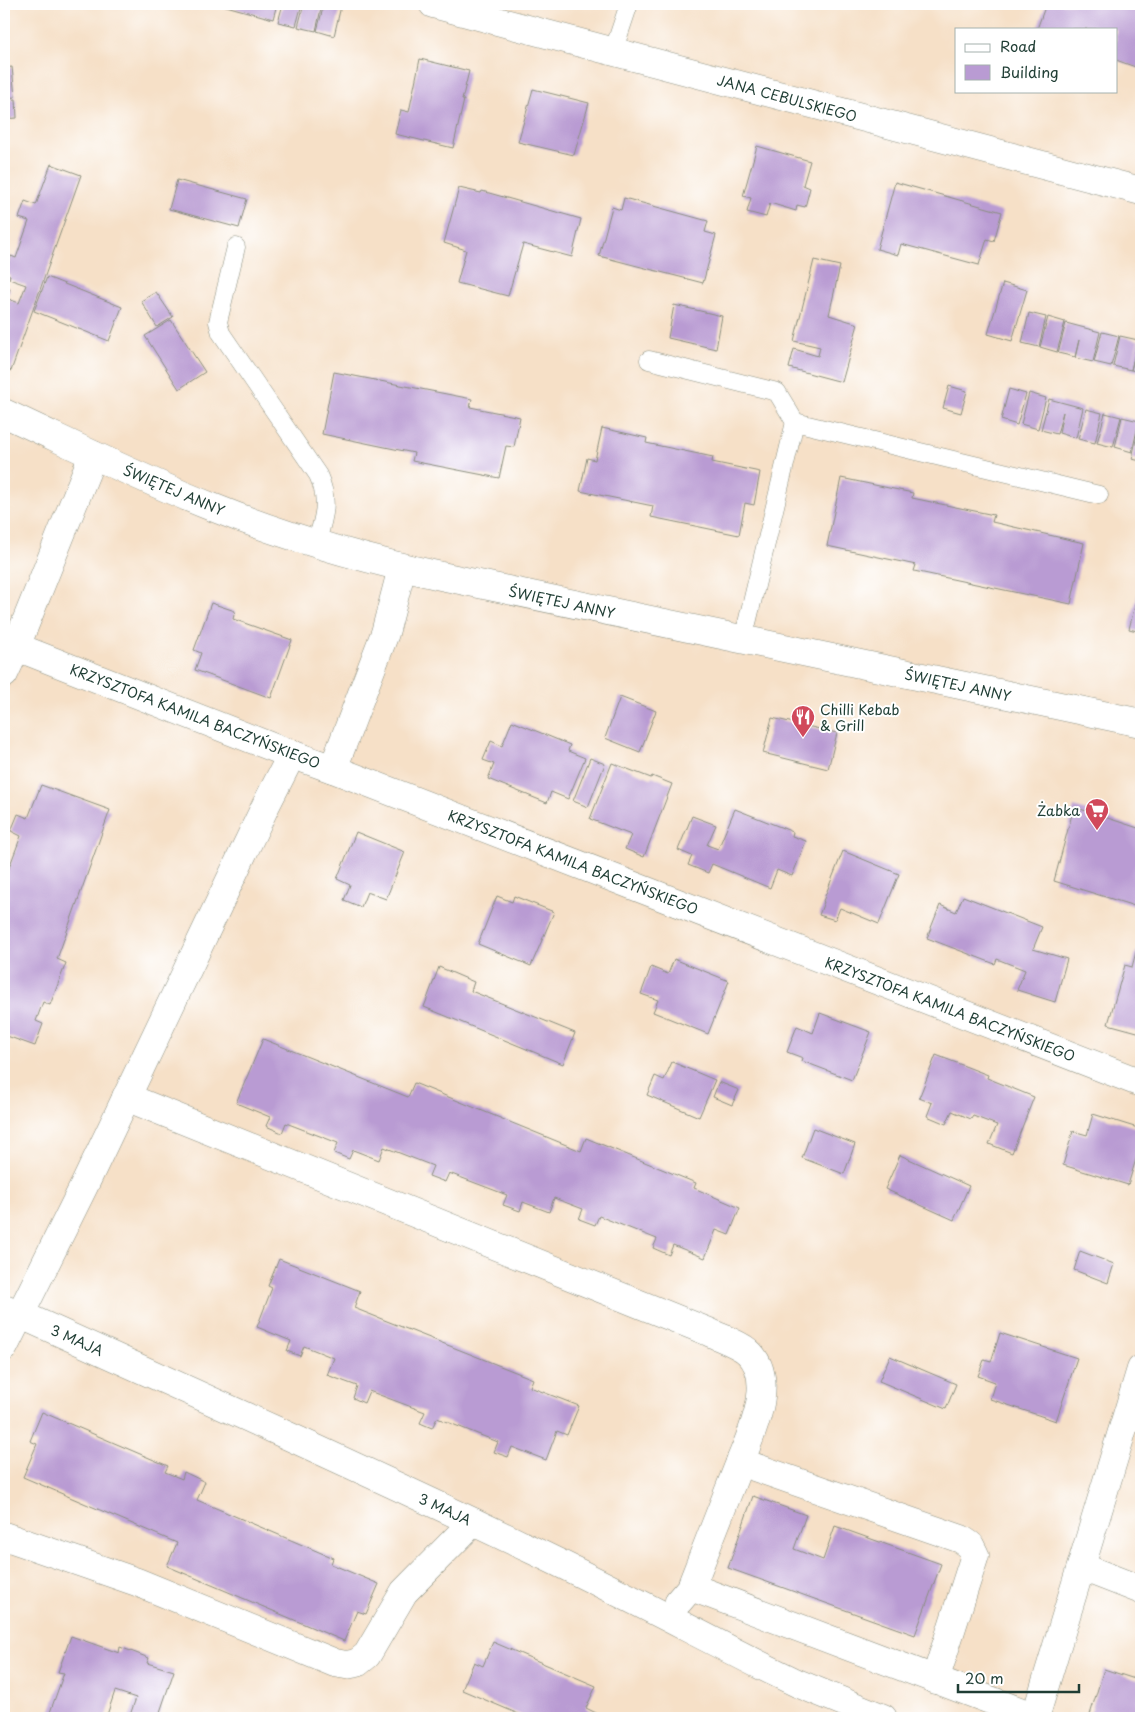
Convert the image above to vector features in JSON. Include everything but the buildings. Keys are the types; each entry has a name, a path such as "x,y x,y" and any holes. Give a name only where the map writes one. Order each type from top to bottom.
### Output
{"street":[{"name":"JANA CEBULSKIEGO","path":"433,4 1141,190"},
{"name":"ŚWIĘTEJ ANNY","path":"4,413 211,507 316,544 402,568 1141,723"},
{"path":"4,674 10,644 93,455"},
{"path":"333,769 386,633 402,568"},
{"name":"KRZYSZTOFA KAMILA BACZYŃSKIEGO","path":"10,644 1141,1083"},
{"path":"4,1347 11,1311 84,1186 292,754"},
{"path":"126,1097 691,1325 746,1351 758,1363 761,1378 761,1399 756,1422 691,1587 678,1603 670,1619"},
{"name":"3 MAJA","path":"11,1311 258,1421 530,1549 797,1683 883,1718"},
{"path":"691,1587 1035,1718 1141,1370"},
{"path":"740,1462 961,1539 970,1545 975,1555 973,1566 936,1680"},
{"path":"4,1536 138,1582 335,1663 346,1665 357,1663 367,1655 404,1592 473,1522"},
{"path":"1082,1567 1141,1590"}],"lane":[{"path":"613,52 629,4"},
{"path":"236,247 218,322 221,334 318,475 325,502 324,518 316,544"},
{"path":"649,360 777,392 794,422 743,640"},
{"path":"794,422 1099,495"}],"place":[{"name":"Chilli Kebab & Grill","path":"803,738"},
{"name":"Żabka","path":"1097,831"}]}
